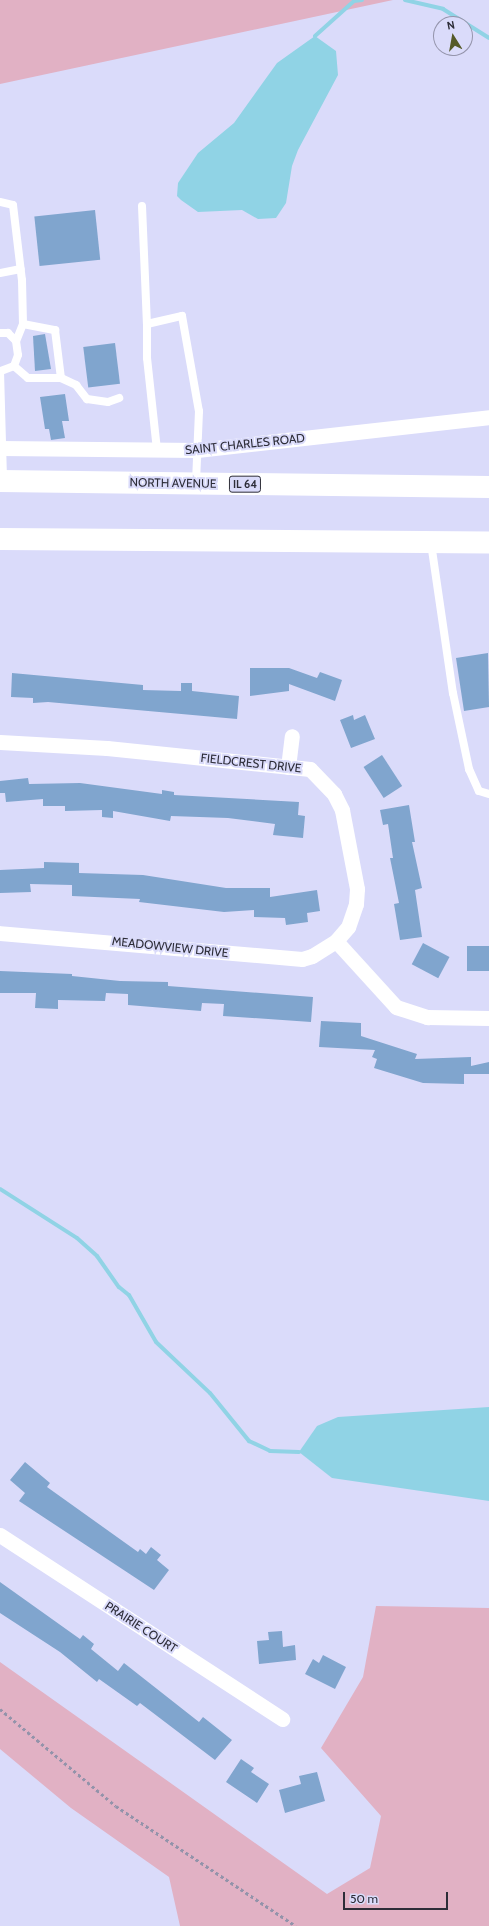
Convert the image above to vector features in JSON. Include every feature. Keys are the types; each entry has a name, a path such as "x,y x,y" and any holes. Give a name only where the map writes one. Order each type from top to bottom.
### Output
{"main road":[{"name":"NORTH AVENUE","path":"2,481 489,487"},
{"path":"0,539 489,542"}],"street":[{"name":"SAINT CHARLES ROAD","path":"2,448 197,450 489,417"},
{"path":"288,767 292,736"},
{"name":"FIELDCREST DRIVE","path":"0,742 107,748 310,769 334,794 344,814 357,889 356,904 348,927 336,941"},
{"name":"MEADOWVIEW DRIVE","path":"0,934 99,940 281,958 312,956 336,941"},
{"path":"336,941 396,1007 427,1017 489,1018"},
{"name":"PRAIRIE COURT","path":"0,1535 282,1719"}],"lane":[{"path":"0,202 13,206 21,269 23,324 16,341 18,355 14,366"},
{"path":"142,206 147,324 157,450"},
{"path":"0,273 21,269"},
{"path":"147,324 182,316 199,411 196,483"},
{"path":"23,324 55,330 61,378"},
{"path":"0,333 8,333 16,341"},
{"path":"14,366 28,378 61,378 76,386 87,399 108,402 119,398"},
{"path":"2,481 0,371 14,366"},
{"path":"431,542 453,693 469,769 479,791 489,794"}],"path":[{"path":"0,1709 116,1806 296,1926"}],"shaded area":[{"path":"0,0 393,0 0,84"},
{"path":"315,36 336,51 338,75 298,150 292,166 286,203 276,218 258,219 242,210 198,212 181,200 177,196 178,183 198,153 234,123 277,63"},
{"path":"489,1407 489,1501 332,1478 299,1452 317,1426 338,1417"},
{"path":"376,1606 489,1608 489,1926 180,1926 169,1877 71,1808 0,1749 0,1662 327,1894 370,1868 381,1816 321,1748 363,1677"}],"building":[{"path":"95,210 100,260 40,266 34,216"},
{"path":"45,334 51,369 35,371 33,336"},
{"path":"115,343 120,384 88,388 83,347"},
{"path":"65,394 69,421 62,421 65,438 51,440 49,429 45,429 40,397"},
{"path":"488,653 489,707 464,711 456,658"},
{"path":"250,668 289,668 317,678 320,672 342,680 335,701 289,684 289,691 250,696"},
{"path":"12,673 143,685 143,690 181,691 181,683 192,683 192,691 239,696 237,719 48,702 33,703 33,698 11,697"},
{"path":"353,715 354,720 365,715 375,739 351,748 340,720"},
{"path":"382,755 402,786 384,798 364,767"},
{"path":"28,778 29,784 80,783 162,794 162,790 174,792 174,795 299,802 298,815 305,816 303,838 273,835 275,824 228,818 171,816 170,821 113,811 113,818 102,817 102,810 65,811 65,806 43,806 43,799 6,802 5,793 0,793 0,781"},
{"path":"409,805 415,842 412,842 422,888 415,890 422,937 400,940 394,904 399,903 390,858 393,858 388,824 383,825 380,810"},
{"path":"44,862 79,863 79,873 143,875 226,888 270,888 270,897 317,890 320,911 307,913 308,922 286,925 285,918 254,917 254,910 224,912 139,902 140,899 72,896 72,885 30,884 31,892 0,893 0,870 44,868"},
{"path":"423,943 449,957 438,978 412,964"},
{"path":"467,946 489,946 489,971 467,971"},
{"path":"0,971 72,974 72,976 120,981 168,982 168,986 313,997 311,1022 223,1016 224,1004 202,1003 201,1011 128,1005 128,994 106,993 105,1001 58,1000 58,1009 35,1008 36,993 0,993"},
{"path":"321,1021 361,1023 361,1036 417,1054 415,1059 471,1057 471,1066 489,1062 489,1074 464,1074 464,1084 423,1083 374,1068 377,1059 372,1057 375,1050 319,1047"},
{"path":"25,1462 50,1483 47,1487 138,1552 140,1549 146,1554 151,1547 161,1555 157,1560 169,1570 154,1590 19,1501 25,1493 10,1480"},
{"path":"0,1582 80,1639 83,1635 94,1644 91,1649 118,1671 124,1663 199,1722 203,1717 232,1740 215,1760 140,1703 137,1706 99,1679 97,1682 60,1652 0,1613"},
{"path":"282,1631 283,1647 295,1645 296,1660 259,1664 257,1641 269,1640 268,1632"},
{"path":"323,1655 346,1667 335,1689 305,1674 313,1659 319,1663"},
{"path":"241,1759 254,1768 251,1772 269,1784 257,1803 226,1782"},
{"path":"317,1772 325,1801 285,1813 279,1790 301,1784 299,1776"}],"waterway":[{"path":"315,36 354,1 362,0"},
{"path":"405,0 443,9 489,38"},
{"path":"0,1189 77,1238 97,1256 119,1287 129,1295 156,1342 210,1393 249,1441 270,1451 299,1452"}]}
